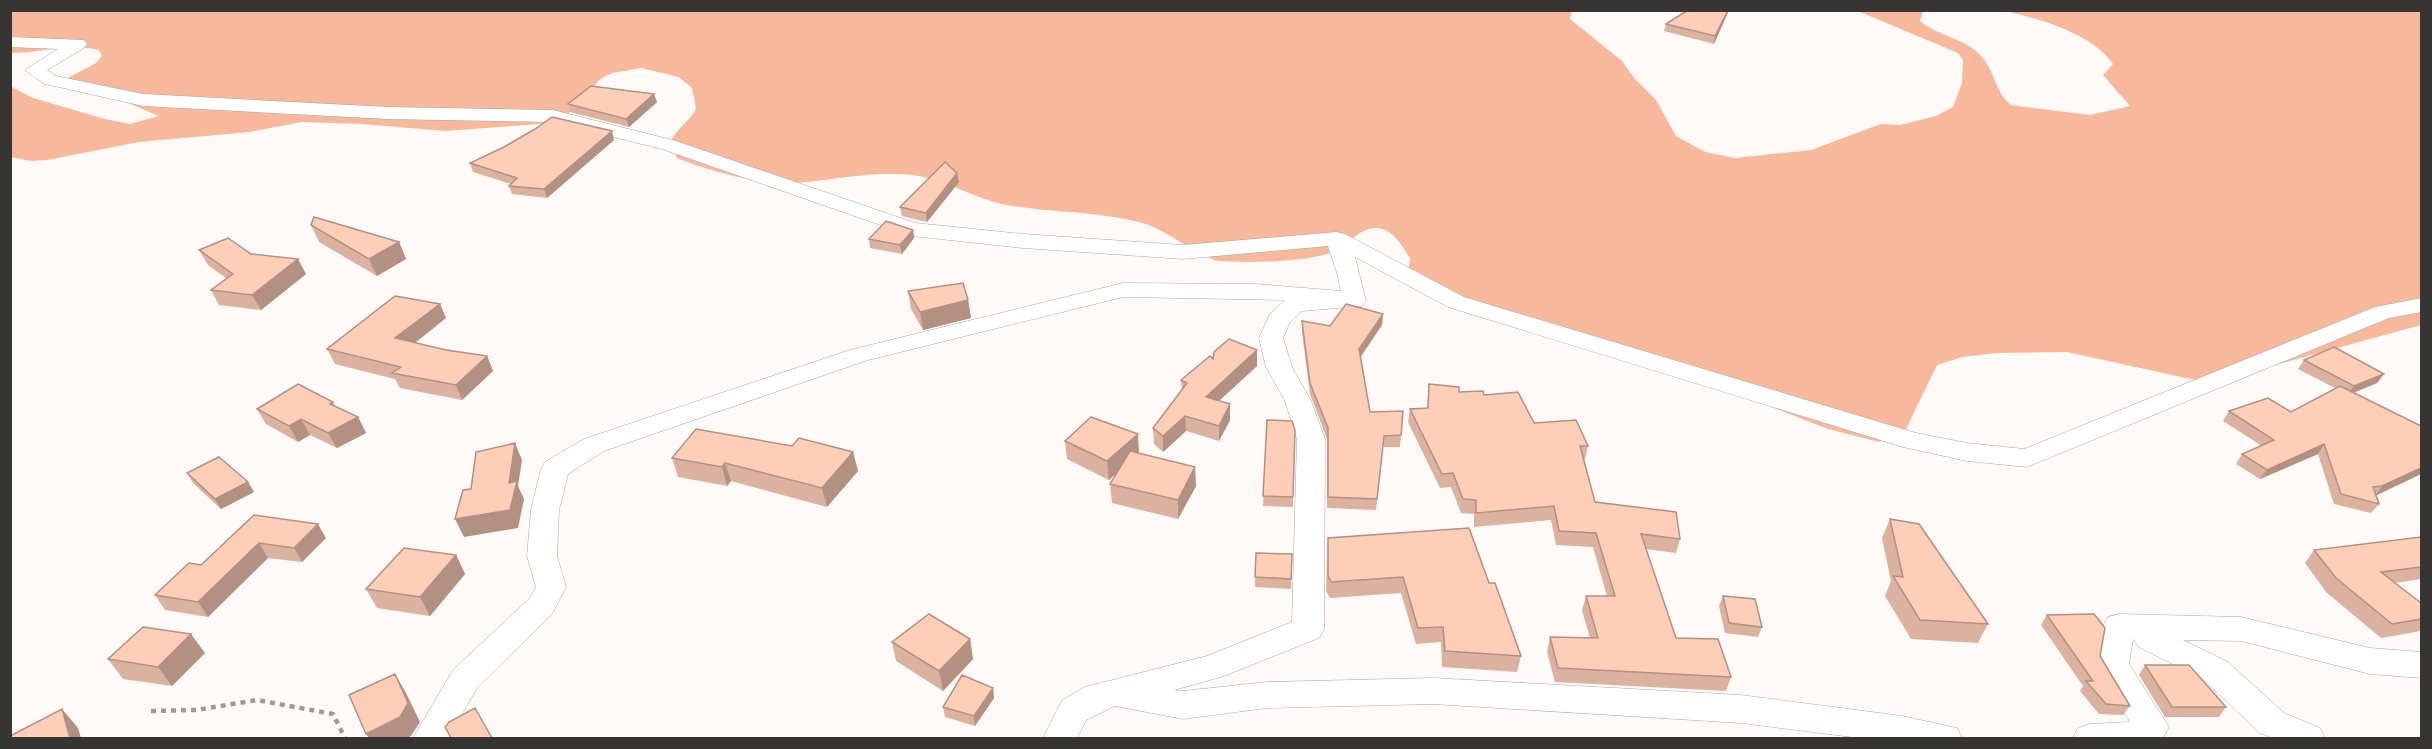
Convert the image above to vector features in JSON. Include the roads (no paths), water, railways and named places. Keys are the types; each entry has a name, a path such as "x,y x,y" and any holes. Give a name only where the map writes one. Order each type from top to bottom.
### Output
{"street":[{"path":"10,42 78,44"},
{"path":"10,50 78,44"},
{"path":"78,44 34,70 50,80 142,100 388,113 553,116 669,145 912,229 1023,241 1183,252 1337,239 1456,302 1913,441 1967,452 2027,458 2383,312 2421,305"},
{"path":"1337,239 1349,273 1354,301"},
{"path":"430,738 465,679 541,606 551,587 542,556 545,510 555,469 594,445 859,355 1123,290 1255,291 1330,296 1354,301"},
{"path":"1059,738 1074,710 1097,697 1212,667 1308,629 1311,439 1298,401 1279,367 1271,338 1280,319 1295,303 1354,301"},
{"path":"2090,738 2148,735 2152,727 2112,665 2119,626 2241,629 2370,662 2421,665"},
{"path":"2150,627 2151,638 2216,671 2245,695 2272,723 2308,738"},
{"path":"1113,693 1183,705 1267,695 1433,691 1616,700 1741,709 1902,730 1945,738"}]}
